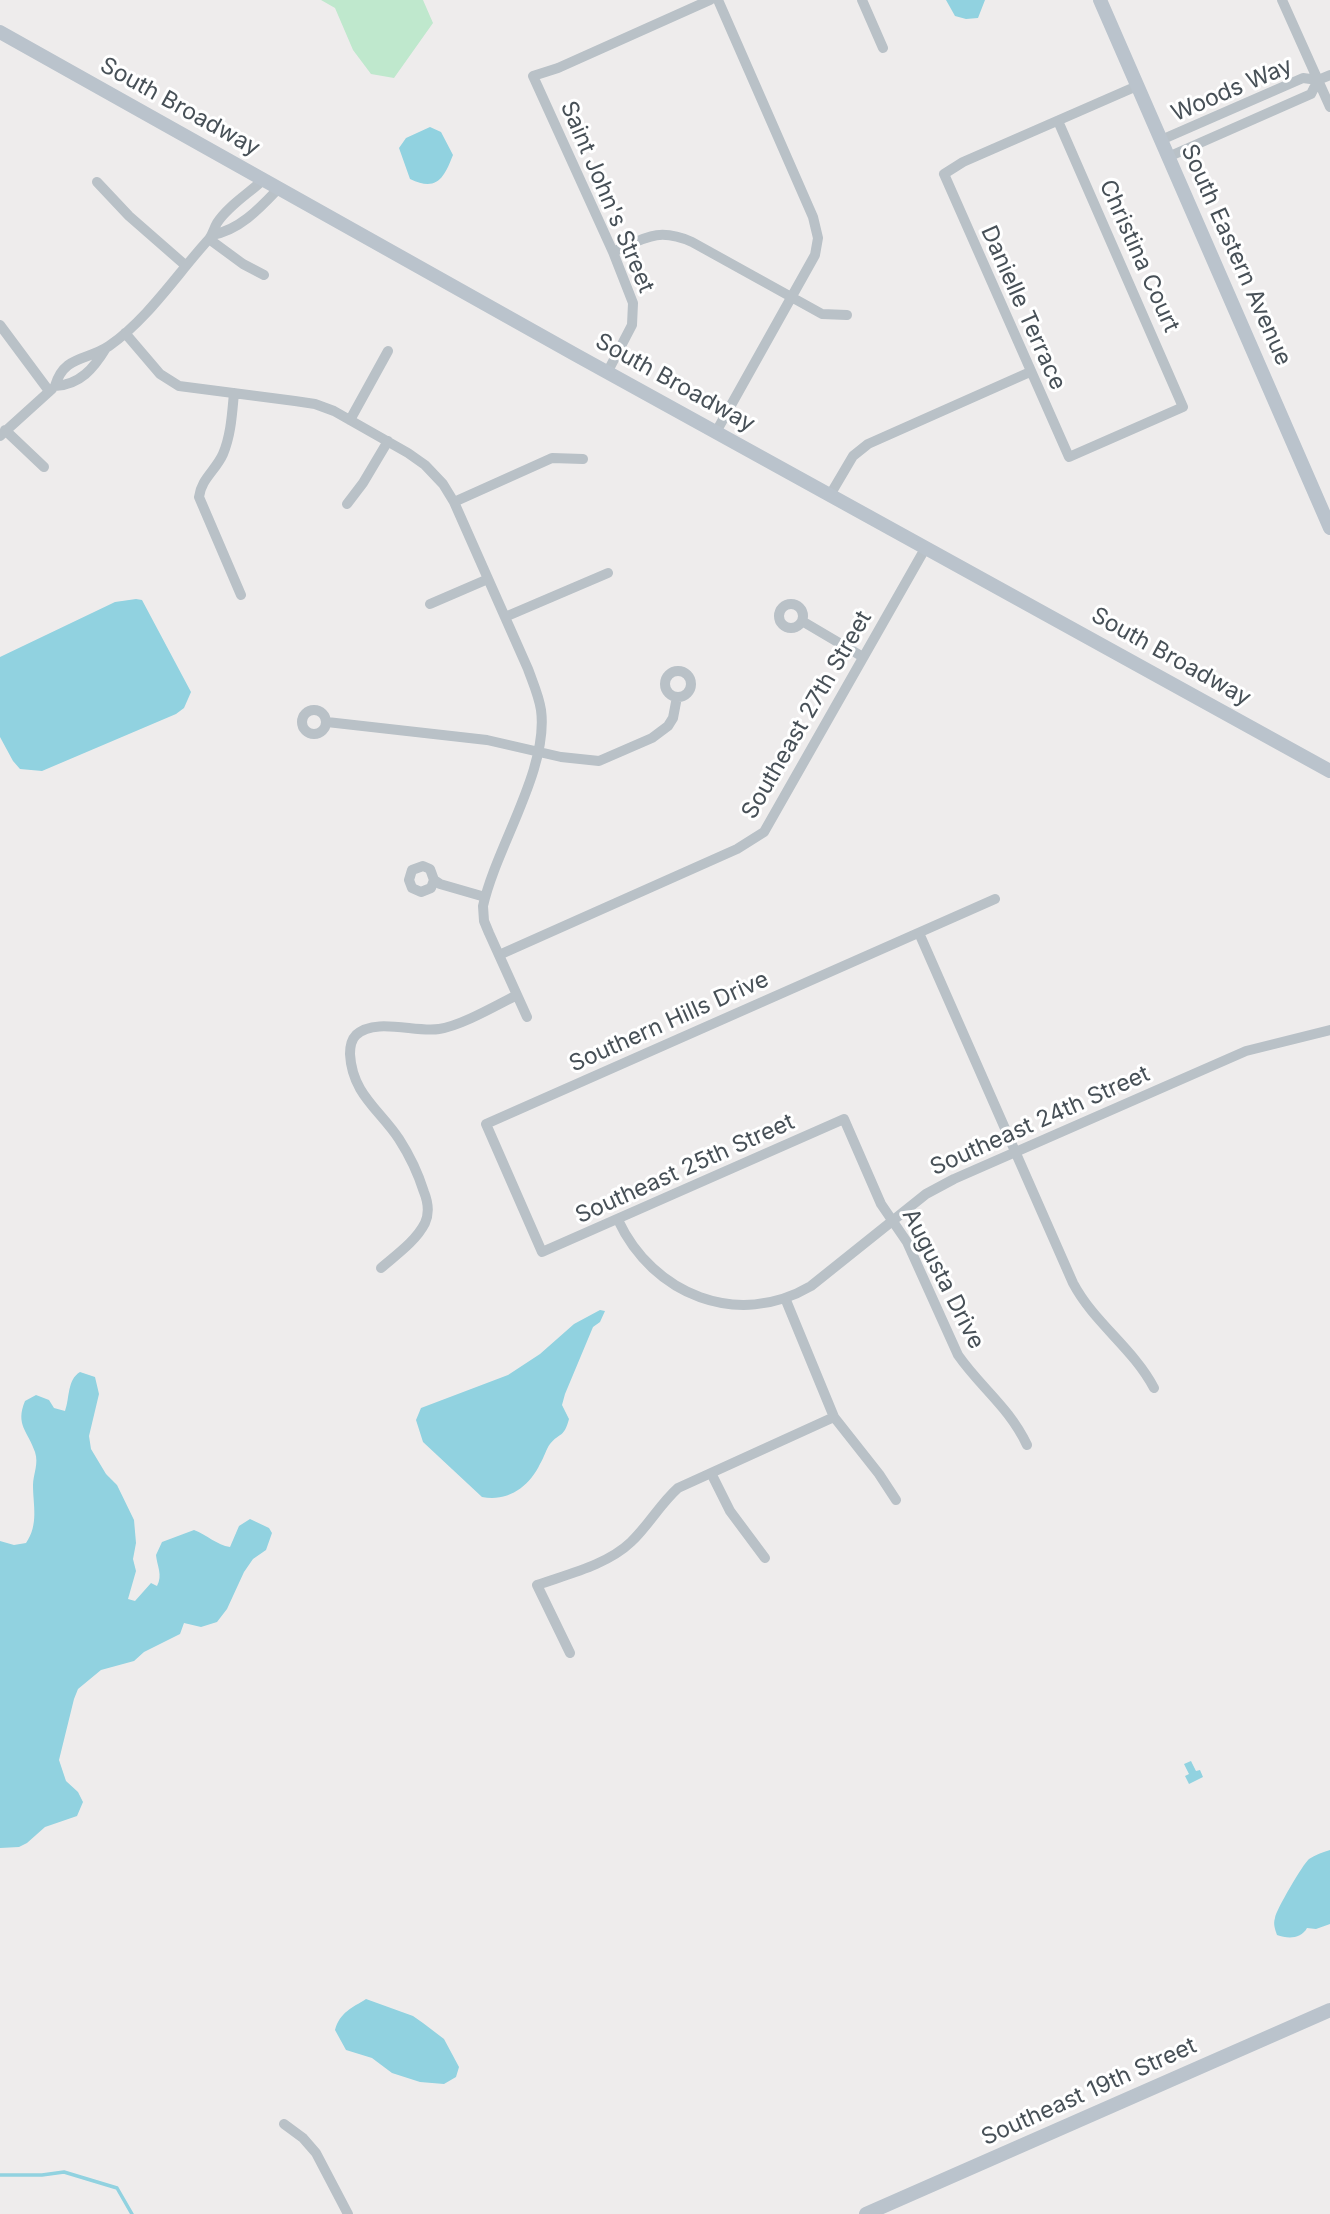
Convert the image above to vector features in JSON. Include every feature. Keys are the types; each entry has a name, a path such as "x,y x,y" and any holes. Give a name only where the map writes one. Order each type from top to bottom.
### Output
{"street":[{"name":"Saint John's Street","path":"608,372 627,338 634,315 633,303 533,76 558,68 710,0"},
{"path":"716,432 818,246 817,229 718,0"},
{"path":"862,0 883,48"},
{"name":"South Eastern Avenue","path":"1100,0 1330,528"},
{"path":"1282,0 1330,107"},
{"name":"South Broadway","path":"0,32 262,180 1330,771"},
{"name":"Woods Way","path":"1161,141 1303,78 1318,80 1330,75"},
{"name":"Woods Way","path":"1168,157 1311,94 1318,80"},
{"path":"1058,121 1137,86"},
{"name":"Danielle Terrace","path":"1058,121 963,162 944,174 1069,457"},
{"name":"Christina Court","path":"1058,121 1183,407 1069,457"},
{"path":"52,389 65,386 88,373 106,348 125,333 211,237 216,224 262,180"},
{"path":"97,182 129,216 185,265"},
{"path":"211,237 224,233 253,215 279,188"},
{"path":"612,252 654,236 674,234 822,314 847,315"},
{"path":"211,237 243,264 264,275"},
{"path":"0,325 52,389"},
{"path":"125,333 170,382 189,388 315,404 350,420 425,465 443,484 454,502 537,692 541,712 539,752 485,897 485,921 527,1017"},
{"path":"44,467 2,433 52,389 72,361 106,348"},
{"path":"350,420 388,351"},
{"path":"830,495 853,456 868,444 1030,372"},
{"path":"234,393 228,440 220,460 204,481 199,497 241,595"},
{"path":"347,503 363,484 388,441"},
{"path":"454,502 552,458 583,458"},
{"name":"Southeast 27th Street","path":"499,956 737,849 764,832 926,547"},
{"path":"505,617 608,573"},
{"path":"430,604 488,579"},
{"path":"802,621 863,657"},
{"path":"327,722 487,740 581,760 604,760 652,738 667,726 673,718 677,697"},
{"path":"434,880 485,897"},
{"name":"Southern Hills Drive","path":"542,1252 486,1124 995,899"},
{"path":"919,933 1080,1297 1095,1317 1139,1363 1154,1388"},
{"path":"381,1268 420,1232 426,1220 428,1205 410,1156 398,1137 367,1102 351,1071 352,1041 361,1031 378,1027 442,1029 517,995"},
{"name":"Southeast 24th Street","path":"618,1220 643,1259 662,1276 705,1300 723,1304 759,1304 785,1298 811,1286 939,1187 1246,1051 1330,1030"},
{"name":"Southeast 25th Street","path":"542,1252 844,1119"},
{"name":"Augusta Drive","path":"844,1119 881,1203 907,1242 958,1355 969,1371 1015,1420 1027,1445"},
{"path":"785,1298 834,1418 879,1474 896,1500"},
{"path":"570,1653 537,1585 621,1550 639,1533 668,1496 692,1481 834,1418"},
{"path":"711,1473 730,1511 765,1558"},
{"name":"Southeast 19th Street","path":"866,2214 1330,2010"},
{"path":"284,2124 310,2145 348,2214"}],"green space":[{"path":"321,0 423,0 433,23 394,78 371,74 353,50 335,8"}],"water":[{"path":"946,0 985,0 978,18 966,19 955,16"},
{"path":"430,127 441,132 453,155 443,176 427,184 410,179 399,148 406,138"},
{"path":"142,600 191,692 184,708 176,714 42,771 20,769 0,737 0,657 115,602"},
{"path":"600,1310 605,1311 600,1322 593,1327 565,1394 562,1405 569,1419 565,1429 550,1444 524,1486 509,1495 482,1497 423,1442 416,1420 421,1408 508,1375 540,1354 574,1324"},
{"path":"80,1372 95,1377 99,1394 89,1436 91,1449 106,1474 117,1485 134,1520 136,1543 133,1559 136,1571 128,1599 135,1601 151,1583 157,1586 160,1574 156,1555 162,1542 194,1530 230,1547 239,1526 250,1519 269,1528 272,1533 266,1550 253,1559 244,1572 227,1609 217,1622 201,1627 184,1623 180,1634 144,1652 134,1661 101,1670 78,1689 59,1760 66,1781 78,1792 83,1802 77,1816 45,1827 19,1847 0,1848 0,1541 14,1545 26,1543 34,1522 33,1485 36,1456 22,1422 22,1409 25,1401 36,1395 49,1400 54,1408 65,1411 71,1384"},
{"path":"1191,1761 1203,1777 1189,1784 1185,1776 1189,1774 1184,1764"},
{"path":"1330,1850 1330,1924 1316,1929 1307,1928 1294,1937 1277,1935 1274,1920 1296,1878 1309,1859"},
{"path":"366,1999 413,2016 444,2039 459,2067 456,2077 444,2084 420,2082 392,2073 372,2058 346,2050 335,2030 337,2024 347,2011"}],"waterway":[{"path":"0,2175 64,2172 117,2188 132,2214"}]}
